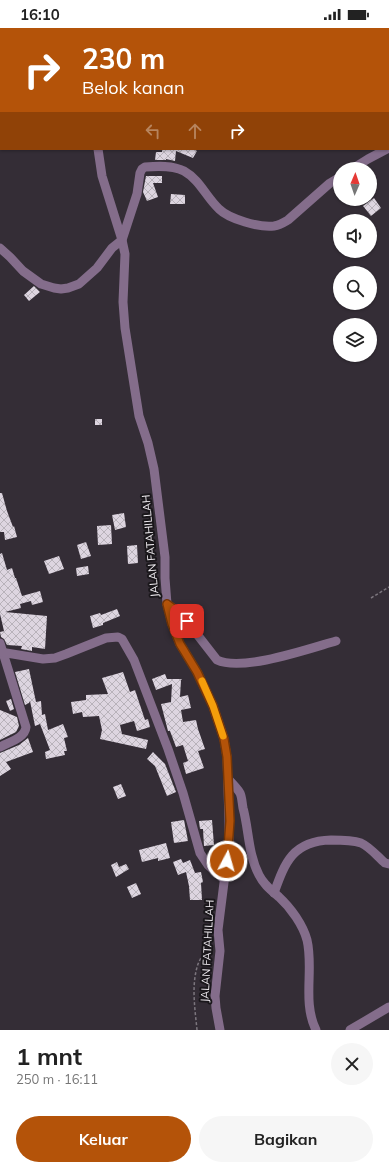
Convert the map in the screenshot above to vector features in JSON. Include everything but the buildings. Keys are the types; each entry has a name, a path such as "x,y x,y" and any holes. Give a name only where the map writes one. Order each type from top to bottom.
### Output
{"street":[{"name":"JALAN FATAHILLAH","path":"98,150 102,176 125,254 123,302 125,328 139,416 148,443 154,469 165,557 167,604 175,631 213,706 224,739 227,757 229,843 223,878 218,930 220,951 215,996 220,1030"},
{"path":"363,162 384,150"},
{"path":"0,248 23,271 34,279 48,286 61,289 74,286 85,279 97,268 112,248 122,240 136,194 140,173 145,167 179,169 190,175 199,183 214,204 222,212 251,223 272,226 281,224 288,220 333,181"},
{"path":"167,604 182,615 217,660 224,663 236,664 283,656 336,641"},
{"path":"1,649 43,659 54,658 98,640 112,637 122,639 129,650 141,678 183,793 200,853 208,865 223,878"},
{"path":"0,747 23,735 26,731 1,649"},
{"path":"228,779 240,793 247,824 253,863 266,886 280,898 296,917 307,940 309,958 308,994 313,1024 316,1030"},
{"path":"274,893 283,868 288,860 297,849 308,843 323,840 338,840 362,844 385,863 389,864"},
{"path":"350,1030 389,1007"}],"path":[{"path":"371,598 389,587"},
{"name":"JALAN FATAHILLAH","path":"197,1030 195,997 196,974 199,963 210,942"}],"slow traffic":[{"path":"202,681 219,721 223,736"}],"route":[{"path":"187,621 182,615 167,604 172,624 180,644 197,672 213,706 224,739 227,757 230,821 227,861"}]}
